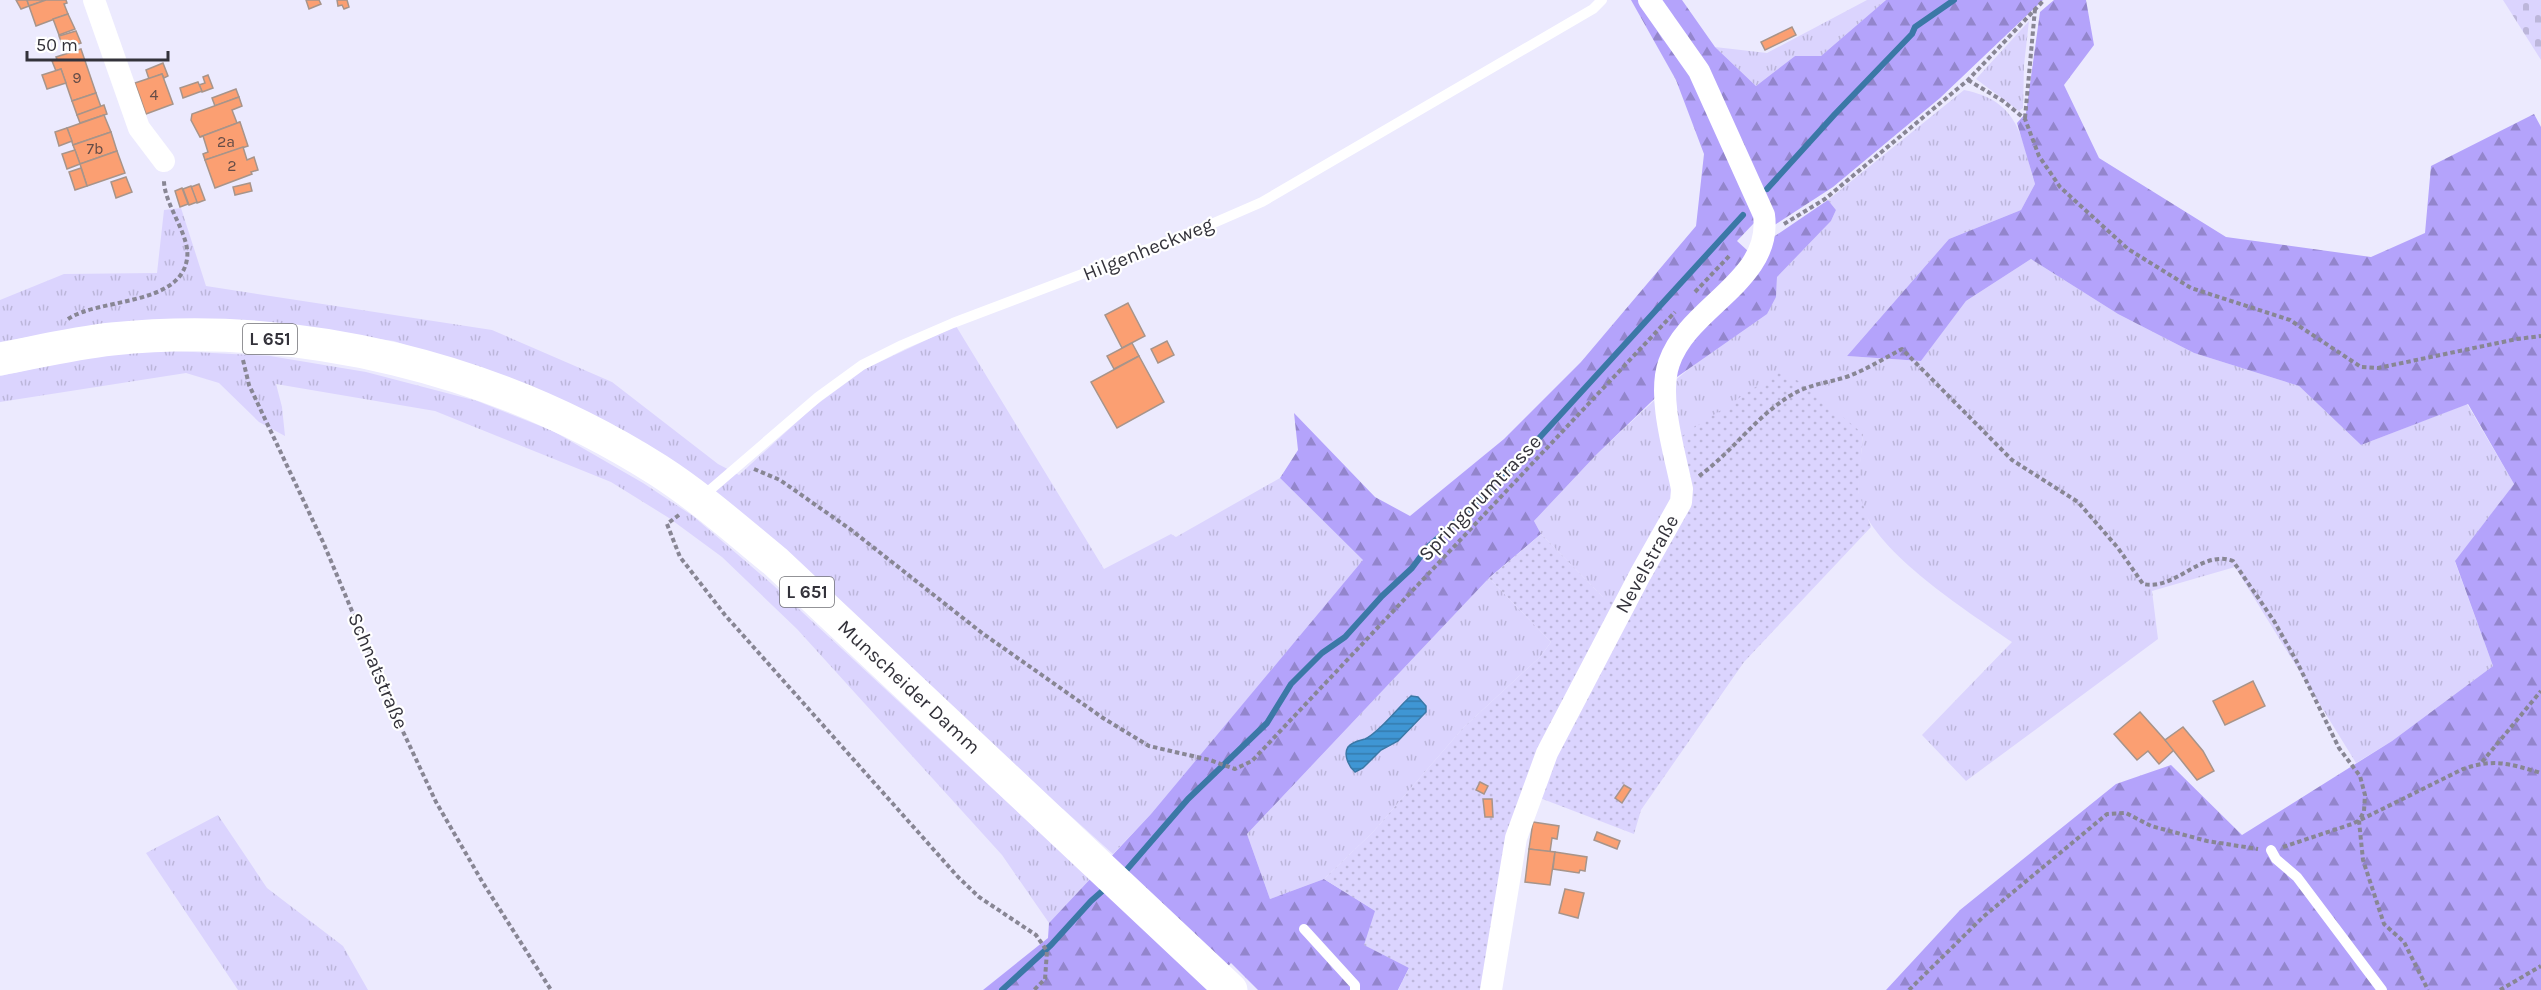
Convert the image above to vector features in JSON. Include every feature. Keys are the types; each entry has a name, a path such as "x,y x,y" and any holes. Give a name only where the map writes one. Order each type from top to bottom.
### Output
{"main road":[{"name":"Munscheider Damm","path":"0,358 110,339 165,335 237,336 313,343 388,357 461,377 533,403 598,435 700,498 776,562 1225,983"}],"street":[{"path":"94,0 139,128 164,161"},
{"path":"1649,0 1699,71 1764,214 1765,231"},
{"name":"Nevelstraße","path":"1491,990 1516,838 1547,753 1634,585 1677,508 1682,489 1665,398 1665,379 1669,362 1683,338 1756,259 1765,231"}],"lane":[{"name":"Hilgenheckweg","path":"700,498 818,397 862,365 953,323 1194,232 1262,202 1504,62 1593,9 1602,0"},
{"path":"2271,850 2276,859 2297,877 2382,990"},
{"path":"1304,929 1355,986 1355,990"}],"path":[{"path":"1765,231 1793,220 1825,199 1968,80 2044,0"},
{"path":"2035,8 2025,118 2039,156 2060,187 2128,249 2191,288 2290,320 2361,367 2378,368 2541,336"},
{"path":"1968,80 2003,101 2025,118"},
{"path":"66,346 64,324 69,318 162,290 181,276 187,259 164,184 164,161"},
{"path":"1688,299 1730,256"},
{"name":"Springorumtrasse","path":"740,464 780,480 832,516 1034,670 1149,746 1210,760 1235,769 1252,761 1681,307"},
{"name":"Schnatstraße","path":"237,336 249,385 324,542 399,723 436,802 483,883 551,990"},
{"path":"1682,489 1723,458 1753,425 1786,398 1808,386 1848,376 1902,349 2012,460 2078,502 2118,548 2143,584 2160,586 2210,560 2224,557 2233,561 2274,621 2339,748 2360,776 2365,795 2364,811 2359,820 2363,860 2384,924 2404,942 2428,990"},
{"path":"667,524 680,557 725,615 958,877 979,897 1036,935 1047,951 1045,979 1034,990"},
{"path":"2482,762 2541,691"},
{"path":"1909,990 1983,917 2107,814 2126,813 2151,826 2206,841 2271,850 2307,841 2359,820 2482,762 2507,764 2541,773"},
{"path":"2500,990 2541,966"}],"green space":[{"path":"1631,0 1682,0 1715,47 1756,86 1795,56 1821,56 1886,0 2043,0 1940,98 1833,187 1773,226 1754,223 1737,241 1759,261 1772,238 1828,200 1836,210 1831,221 1777,277 1776,297 1767,314 1677,377 1597,454 1534,521 1541,534 1489,578 1247,834 1270,899 1324,879 1376,911 1409,968 1398,990 1258,990 1231,963 1208,988 1210,990 983,990 1048,938 1049,923 1151,814 1363,560 1280,478 1298,450 1294,413 1375,497 1410,516 1504,439 1581,362 1696,226 1704,154 1676,80"},
{"path":"1867,0 1886,0 1821,56 1795,56 1756,86 1715,47 1767,53"},
{"path":"2054,0 2086,0 2094,45 2064,85 2099,158 2226,237 2371,257 2425,233 2431,166 2534,114 2541,127 2541,990 1886,990 1960,910 2116,784 2171,765 2242,835 2392,741 2493,666 2455,561 2514,484 2468,404 2361,445 2299,386 2194,353 2118,314 2031,259 1966,301 1921,361 1847,356 1949,239 2021,210 2035,184 2017,123 2026,113 2040,12"},
{"path":"2503,0 2541,0 2541,60"},
{"path":"2029,21 2024,65 2023,108 2019,111 1976,79"},
{"path":"1964,90 1983,95 2007,112 2021,137 2035,184 2021,210 1949,239 1847,356 1921,361 1966,301 2031,259 2118,314 2194,353 2299,386 2361,445 2467,404 2514,484 2455,562 2493,666 2392,741 2356,763 2235,567 2152,591 2158,639 1966,781 1922,735 2012,642 1920,575 1877,533 1864,511 1858,490 1863,434 1676,440 1667,387 1776,297 1777,277 1831,221 1836,210 1828,200"},
{"path":"181,208 206,286 492,330 612,382 718,464 739,475 812,408 865,369 956,326 1104,569 1171,534 1176,537 1280,478 1364,560 1151,814 1113,854 1063,809 1055,807 946,703 530,388 394,341 238,321 110,323 0,342 0,300 64,274 157,273 164,210"},
{"path":"155,350 270,356 366,372 477,401 553,431 643,483 693,516 773,585 1090,879 1049,923 1002,855 797,629 722,557 669,518 611,482 435,411 276,384 282,407 285,436 259,422 219,383 186,373 0,402 0,376 86,357"},
{"path":"1778,372 1803,383 1863,434 1858,491 1871,527 1744,662 1641,810 1634,834 1540,798 1551,755 1688,502 1676,440"},
{"path":"1660,395 1677,503 1622,599 1605,599 1541,534 1534,521 1597,454"},
{"path":"1541,534 1605,599 1622,599 1543,751 1482,990 1398,990 1409,968 1364,945 1375,911 1324,879 1373,832 1463,728 1541,656 1551,642 1489,578"},
{"path":"1489,578 1551,642 1541,656 1463,728 1373,832 1324,879 1270,899 1247,834"},
{"path":"218,815 267,888 343,946 368,990 238,990 146,853"}],"water":[{"path":"1411,696 1418,697 1426,706 1426,712 1398,741 1381,750 1363,768 1355,772 1347,761 1348,747 1354,742 1371,736"}],"building":[{"path":"16,0 27,0 29,6 21,9"},
{"path":"27,0 46,0 29,6"},
{"path":"46,0 66,0 67,3 64,4 68,14 36,26 29,6"},
{"path":"306,0 319,0 321,4 309,9"},
{"path":"337,0 347,0 349,7 344,9 342,5 338,6"},
{"path":"68,14 75,29 59,35 53,19"},
{"path":"1792,27 1796,35 1765,50 1761,42"},
{"path":"76,31 81,43 64,49 59,36"},
{"path":"81,49 96,93 72,101 61,69 56,71 52,61 57,59 56,57"},
{"path":"163,63 168,76 164,78 162,74 149,79 146,70"},
{"path":"61,69 66,83 47,89 42,75"},
{"path":"162,74 173,104 146,114 135,83"},
{"path":"208,75 213,88 202,92 199,85 205,83 203,77"},
{"path":"198,82 202,91 183,98 180,88"},
{"path":"236,89 239,97 215,106 212,98"},
{"path":"96,93 101,107 77,115 72,101"},
{"path":"239,97 242,106 232,110 237,123 240,122 200,137 191,120 192,114"},
{"path":"104,105 107,114 80,123 77,115"},
{"path":"104,115 111,132 73,145 67,128"},
{"path":"240,122 248,146 205,160 203,154 208,152 203,136 200,137"},
{"path":"67,128 72,141 59,146 55,132"},
{"path":"111,132 117,151 80,164 73,145"},
{"path":"243,147 247,160 254,157 258,170 215,188 205,160"},
{"path":"75,150 80,164 67,169 62,154"},
{"path":"117,151 125,173 87,186 80,164"},
{"path":"81,168 87,186 75,190 69,172"},
{"path":"126,177 132,192 116,198 111,182"},
{"path":"250,183 252,191 235,195 233,187"},
{"path":"199,184 205,200 197,203 191,187"},
{"path":"191,186 197,202 189,205 183,189"},
{"path":"182,188 188,204 180,207 175,191"},
{"path":"1128,303 1145,336 1122,348 1105,315"},
{"path":"1167,341 1174,355 1158,363 1151,349"},
{"path":"1132,343 1139,356 1114,369 1107,356"},
{"path":"1139,356 1164,402 1117,428 1091,382"},
{"path":"2253,681 2265,706 2225,725 2213,701"},
{"path":"2140,712 2174,750 2159,764 2148,751 2137,760 2114,734"},
{"path":"2183,727 2203,751 2214,771 2197,780 2165,740"},
{"path":"1480,782 1488,786 1484,794 1476,790"},
{"path":"1624,785 1631,789 1622,803 1615,798"},
{"path":"1483,799 1492,799 1493,817 1485,817"},
{"path":"1533,822 1559,826 1557,839 1552,838 1550,852 1529,849"},
{"path":"1597,832 1620,841 1617,849 1594,840"},
{"path":"1529,849 1555,852 1550,885 1525,882"},
{"path":"1555,852 1587,857 1585,871 1580,870 1579,873 1553,869"},
{"path":"1565,889 1584,893 1578,918 1559,913"}],"waterway":[{"path":"1767,189 1912,34 1915,27 1954,0"},
{"path":"1123,874 1188,799 1267,723 1291,684 1322,653 1345,637 1382,596 1412,568 1427,548 1490,490 1491,484 1520,459 1743,215"},
{"path":"1002,990 1051,945 1091,901 1108,886"}]}
